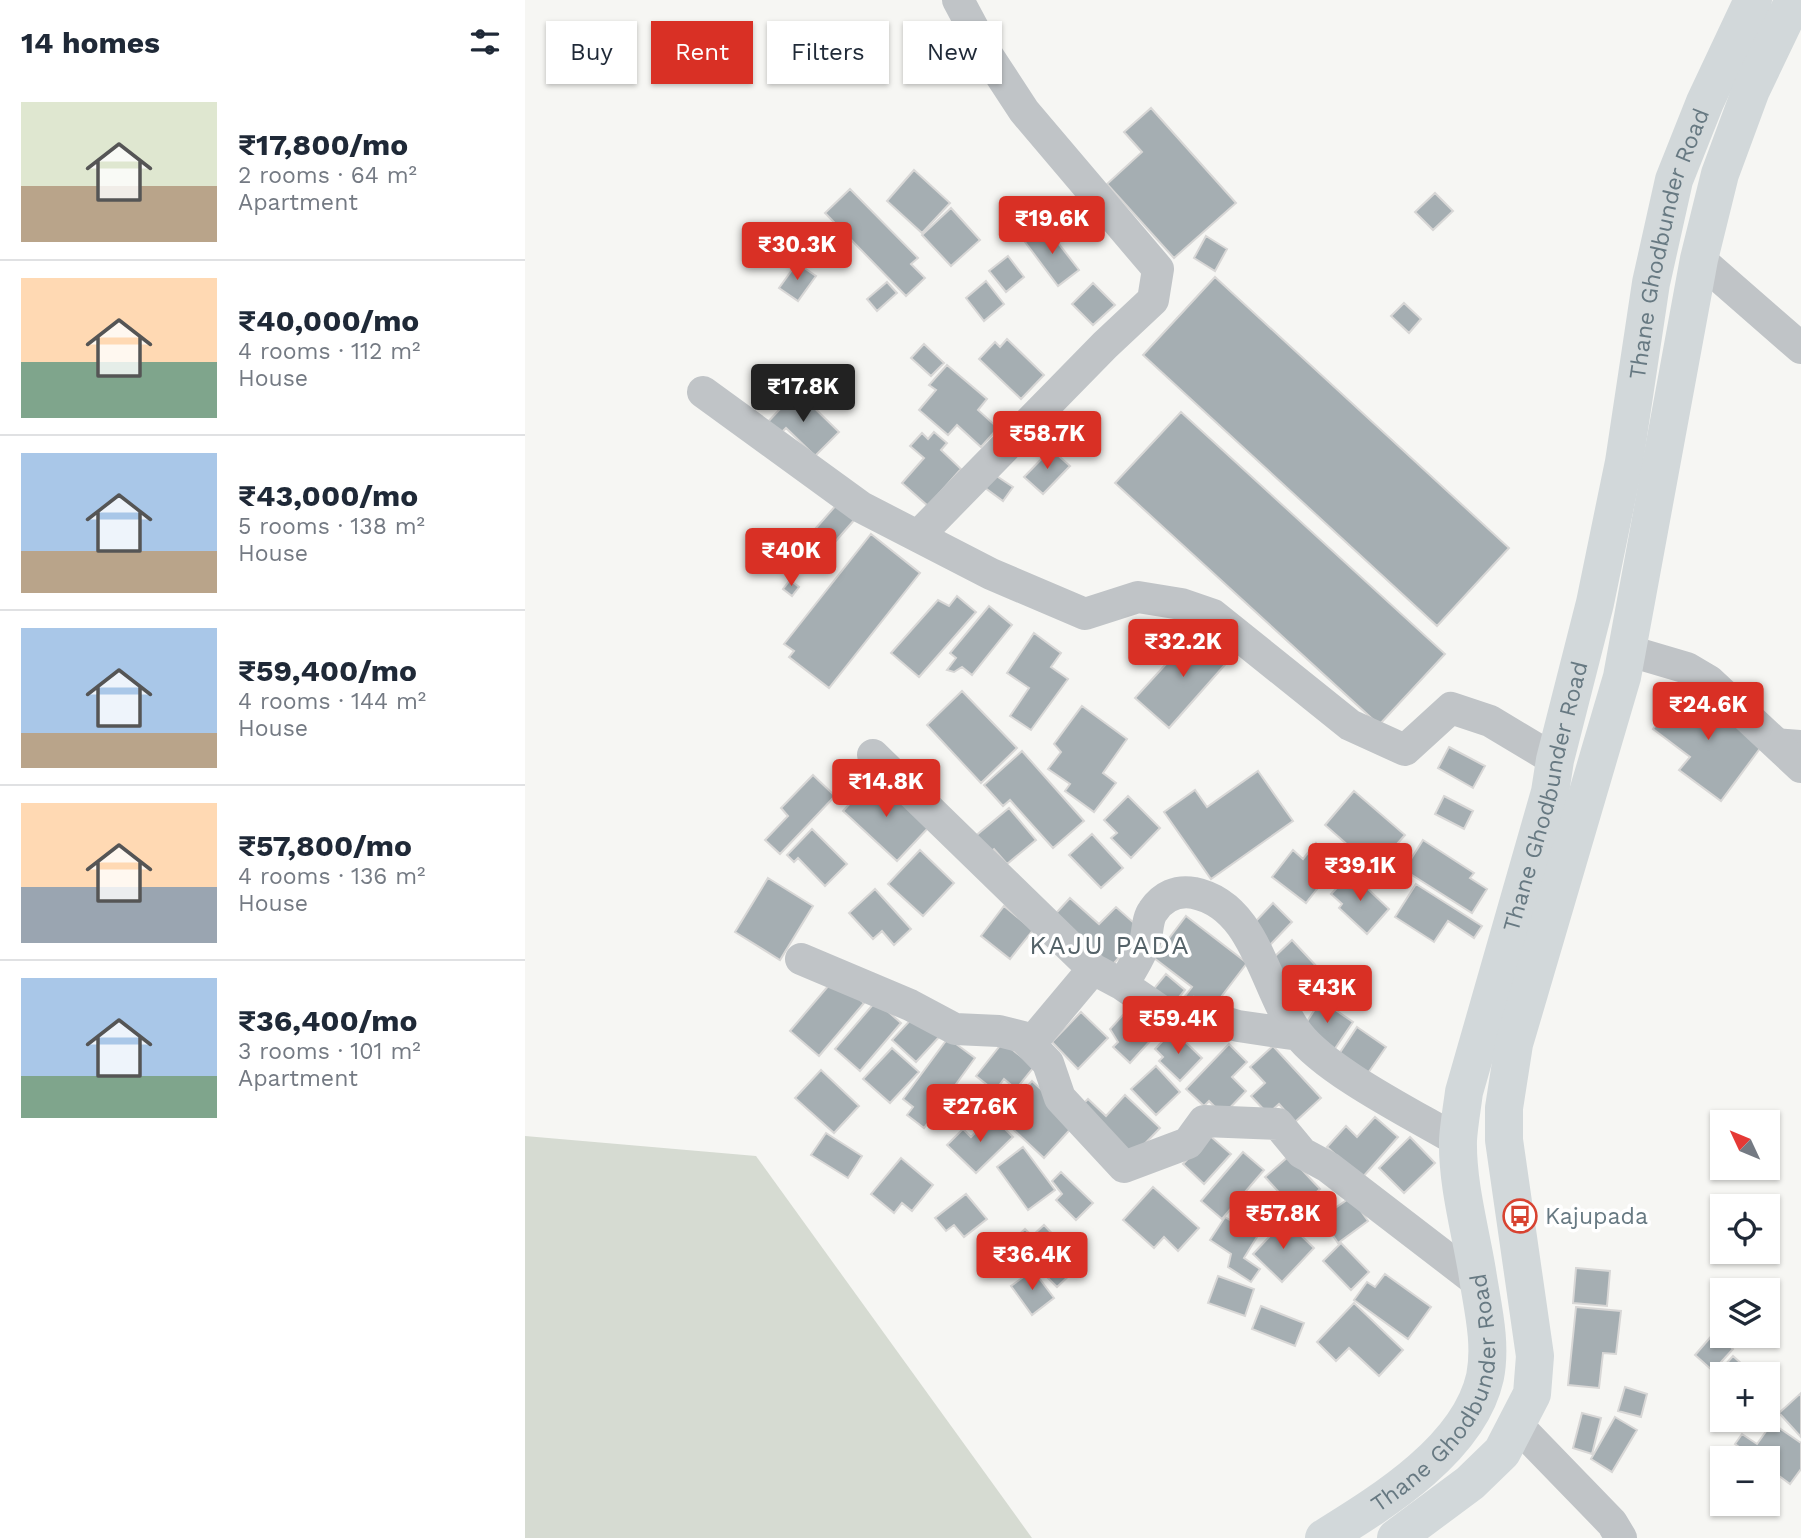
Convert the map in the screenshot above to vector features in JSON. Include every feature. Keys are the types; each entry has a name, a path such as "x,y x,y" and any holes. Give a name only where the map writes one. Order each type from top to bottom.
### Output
{"main road":[{"name":"Thane Ghodbunder Road","path":"1324,1538 1376,1506 1431,1462 1462,1426 1485,1378 1487,1336 1458,1141 1464,1092 1550,792 1555,760 1595,603 1624,462 1651,283 1674,180 1705,102 1753,0"},
{"name":"Thane Ghodbunder Road","path":"1396,1538 1470,1483 1502,1452 1518,1426 1532,1394 1535,1356 1504,1140 1504,1108 1514,1044 1600,757 1626,650 1699,259 1720,174 1747,102 1794,0"},
{"path":"1458,1141 1504,1140"}],"street":[{"path":"918,536 1105,345 1153,300 1158,270 1138,250 1024,111 955,1"},
{"path":"1699,259 1801,348"},
{"path":"703,392 861,507 991,574 1085,614 1138,597 1181,604 1213,615 1350,725 1405,750 1451,708 1490,721 1555,760"},
{"path":"1626,650 1686,668 1709,681 1801,767"},
{"path":"873,755 1093,969 1123,985 1171,1018 1211,1018 1238,1026 1299,1035"},
{"path":"1123,985 1145,944 1151,912 1166,897 1183,891 1204,895 1229,909 1243,927 1299,1035 1323,1056 1379,1095 1458,1141"},
{"path":"801,959 910,1005 955,1029 1012,1033 1031,1043 1048,1063 1060,1098 1124,1167 1188,1143 1204,1121 1277,1125 1302,1153 1328,1167 1479,1283"},
{"path":"1031,1043 1093,969"},
{"path":"1518,1426 1612,1523 1621,1538"}],"lane":[{"path":"1768,735 1801,738"}],"shaded area":[{"path":"525,1136 756,1156 1032,1538 525,1538"}],"building":[{"path":"1151,108 1236,203 1174,258 1107,184 1142,152 1124,132"},
{"path":"914,170 950,203 922,233 887,201"},
{"path":"850,189 918,258 911,264 925,278 906,296 825,213"},
{"path":"1435,193 1453,211 1433,230 1415,212"},
{"path":"951,208 980,240 951,266 922,235"},
{"path":"1045,226 1079,270 1058,286 1025,242"},
{"path":"1206,236 1227,249 1215,271 1194,258"},
{"path":"1008,256 1024,277 1006,292 989,271"},
{"path":"797,263 816,276 798,301 779,288"},
{"path":"1215,277 1509,548 1437,626 1143,355"},
{"path":"986,281 1004,304 984,321 966,298"},
{"path":"887,282 897,293 877,311 867,299"},
{"path":"1093,283 1115,305 1093,325 1072,304"},
{"path":"1404,303 1421,319 1409,333 1391,316"},
{"path":"1007,339 1044,375 1021,399 979,359 995,342 1000,347"},
{"path":"924,344 944,363 931,376 911,358"},
{"path":"947,365 987,399 978,410 998,428 981,447 957,425 948,435 919,410 936,390 929,385"},
{"path":"797,391 839,432 815,456 786,428 776,438 764,426"},
{"path":"1181,412 1445,654 1379,725 1115,483"},
{"path":"934,432 947,443 941,450 961,469 928,506 902,483 924,458 910,446 922,433 928,439"},
{"path":"1051,449 1070,466 1043,494 1024,477"},
{"path":"986,469 1013,487 1003,501 977,482"},
{"path":"838,503 856,518 834,543 816,528"},
{"path":"871,534 920,573 829,688 789,657 794,651 784,644"},
{"path":"790,580 799,587 792,596 783,589"},
{"path":"957,596 976,612 919,677 891,653 938,600 949,606"},
{"path":"989,606 1012,625 972,675 962,667 954,672 947,670 956,658 950,653"},
{"path":"1198,629 1230,659 1169,728 1135,698"},
{"path":"1034,633 1061,653 1051,667 1068,679 1031,730 1010,716 1029,688 1007,673"},
{"path":"1685,685 1764,743 1721,801 1679,770 1690,757 1653,729"},
{"path":"962,691 1017,748 981,783 927,725"},
{"path":"1082,706 1127,739 1103,773 1116,783 1094,812 1065,791 1070,784 1048,769 1061,752 1054,744"},
{"path":"1449,747 1485,766 1473,788 1438,768"},
{"path":"1022,751 1084,821 1053,848 1010,800 1003,806 984,785"},
{"path":"1258,771 1293,821 1211,879 1164,812 1195,790 1207,807"},
{"path":"813,775 835,796 780,854 765,840 788,816 781,808"},
{"path":"874,777 929,827 897,861 843,811"},
{"path":"1354,791 1405,835 1375,869 1325,825"},
{"path":"1128,796 1160,828 1131,858 1111,838 1117,833 1104,820"},
{"path":"1444,796 1473,811 1464,829 1435,814"},
{"path":"1009,808 1036,840 1007,864 994,849 986,855 973,838"},
{"path":"812,829 847,864 825,886 798,858 794,862 787,855"},
{"path":"1092,834 1123,868 1101,888 1069,855"},
{"path":"1423,840 1474,873 1470,878 1487,889 1472,913 1404,870"},
{"path":"1316,843 1339,861 1306,903 1272,877 1293,850 1303,859"},
{"path":"920,850 954,883 923,916 888,884"},
{"path":"1351,873 1389,909 1367,934 1339,908 1342,904 1331,894"},
{"path":"768,878 813,906 780,960 735,932"},
{"path":"1416,884 1482,926 1474,938 1448,921 1434,942 1395,917"},
{"path":"875,889 911,929 894,945 882,931 873,939 849,913"},
{"path":"1070,898 1099,924 1116,907 1143,931 1105,973 1048,922"},
{"path":"1273,903 1292,922 1270,945 1254,923"},
{"path":"1004,906 1033,930 1010,959 981,936"},
{"path":"1186,916 1247,963 1211,1010 1194,997 1185,1009 1179,1004 1192,987 1154,958"},
{"path":"1292,940 1319,969 1298,989 1270,961"},
{"path":"1166,974 1185,990 1171,1007 1152,991"},
{"path":"835,978 864,1003 819,1056 790,1031"},
{"path":"1321,1000 1353,1022 1334,1050 1302,1029"},
{"path":"876,1001 901,1023 860,1071 835,1049"},
{"path":"1135,1002 1163,1027 1130,1063 1113,1047 1118,1042 1110,1029"},
{"path":"1081,1012 1108,1038 1078,1069 1052,1042"},
{"path":"917,1013 940,1036 916,1062 892,1040"},
{"path":"1357,1027 1386,1047 1366,1076 1337,1057"},
{"path":"1173,1030 1202,1058 1180,1081 1159,1061 1163,1057 1155,1049"},
{"path":"948,1038 975,1058 924,1128 907,1115 913,1107 903,1099"},
{"path":"1003,1042 1034,1067 1016,1089 1004,1079 995,1091 976,1076"},
{"path":"1229,1044 1247,1062 1232,1077 1246,1091 1223,1115 1209,1101 1204,1106 1186,1089"},
{"path":"1273,1046 1321,1098 1295,1122 1279,1104 1268,1114 1251,1096 1265,1083 1250,1067"},
{"path":"892,1048 919,1072 890,1103 863,1079"},
{"path":"1156,1066 1180,1092 1156,1115 1131,1089"},
{"path":"821,1070 859,1106 834,1133 795,1098"},
{"path":"1032,1081 1077,1122 1044,1158 1000,1117"},
{"path":"1125,1095 1160,1128 1131,1158 1078,1109 1088,1099 1106,1116"},
{"path":"992,1116 1013,1137 976,1173 947,1145 963,1129 971,1137"},
{"path":"1375,1117 1398,1137 1362,1178 1327,1147 1346,1126 1357,1137"},
{"path":"826,1133 862,1156 848,1178 811,1155"},
{"path":"1209,1135 1231,1154 1204,1184 1183,1164"},
{"path":"1410,1137 1435,1163 1404,1193 1379,1168"},
{"path":"1023,1147 1055,1190 1028,1210 997,1167"},
{"path":"1243,1152 1264,1170 1222,1219 1201,1201"},
{"path":"1289,1156 1320,1189 1296,1211 1265,1177"},
{"path":"901,1158 933,1185 912,1211 902,1203 894,1213 871,1194"},
{"path":"1061,1172 1093,1203 1076,1220 1056,1200 1062,1194 1052,1181"},
{"path":"1153,1187 1199,1228 1178,1251 1164,1237 1154,1248 1123,1220"},
{"path":"966,1194 987,1219 964,1237 954,1225 946,1231 935,1218"},
{"path":"1351,1197 1368,1221 1338,1243 1321,1218"},
{"path":"1225,1217 1257,1237 1244,1258 1260,1269 1251,1282 1228,1267 1231,1254 1210,1240"},
{"path":"1285,1220 1314,1248 1282,1282 1253,1254"},
{"path":"1044,1225 1060,1242 1036,1265 1013,1240 1025,1229 1032,1236"},
{"path":"1341,1243 1369,1272 1351,1290 1323,1261"},
{"path":"1058,1254 1075,1270 1057,1287 1041,1271"},
{"path":"1576,1268 1610,1271 1607,1306 1573,1303"},
{"path":"1033,1270 1054,1298 1032,1315 1011,1286"},
{"path":"1385,1274 1431,1307 1408,1339 1354,1300 1367,1282 1375,1287"},
{"path":"1218,1276 1254,1289 1245,1316 1208,1303"},
{"path":"1354,1303 1403,1350 1379,1376 1349,1348 1336,1361 1317,1342"},
{"path":"1261,1306 1304,1323 1295,1346 1252,1329"},
{"path":"1576,1307 1621,1311 1616,1354 1603,1353 1599,1388 1568,1385"},
{"path":"1710,1338 1710,1348 1733,1349 1721,1362 1710,1362 1710,1368 1695,1355"},
{"path":"1733,1356 1740,1362 1728,1362"},
{"path":"1625,1387 1647,1394 1641,1417 1618,1411"},
{"path":"1801,1393 1801,1437 1780,1414"},
{"path":"1582,1413 1601,1418 1592,1454 1573,1448"},
{"path":"1615,1417 1637,1430 1612,1472 1591,1459"},
{"path":"1780,1429 1801,1443 1801,1469 1790,1484 1780,1477 1780,1446 1735,1444 1742,1434 1757,1444 1766,1432 1780,1432"}],"place":[{"name":"Kajupada","path":"1520,1216"}],"district":[{"name":"KAJU PADA","path":"1110,945"}]}
